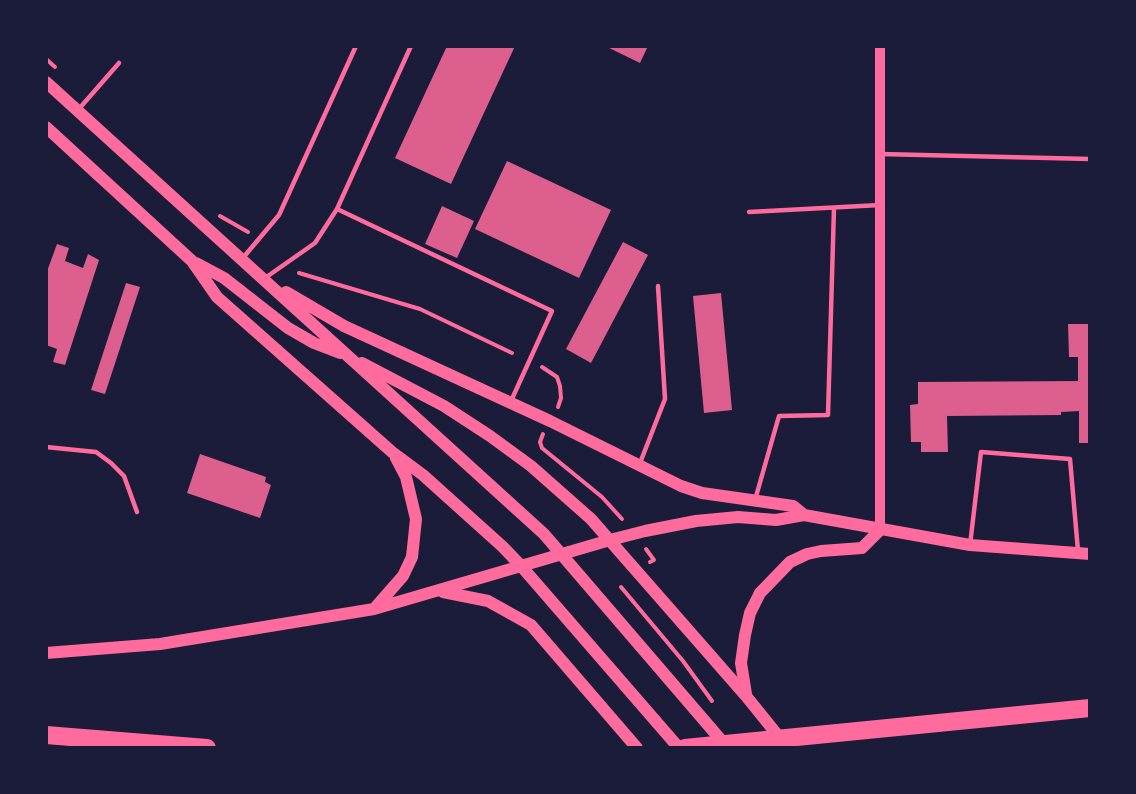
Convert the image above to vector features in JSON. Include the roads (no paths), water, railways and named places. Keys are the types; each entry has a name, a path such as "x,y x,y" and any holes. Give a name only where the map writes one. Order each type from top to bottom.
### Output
{"highway":[{"path":"685,747 1089,708"},
{"path":"46,735 207,747"}],"main road":[{"path":"46,81 544,534 728,747"},
{"path":"46,127 192,261 217,297 392,452 423,475 522,567 679,747"},
{"path":"192,261 224,278 288,328 444,406 531,466 591,519 788,747"},
{"path":"264,279 344,326 692,490 793,506 804,515"},
{"path":"374,609 403,576 412,557 416,519 406,477 392,452"},
{"path":"46,653 160,644 374,609 610,540 696,521 738,517 776,520 804,515 970,545 1084,554"},
{"path":"746,696 741,663 750,613 760,593 790,562 807,554 821,551 862,548 880,530"},
{"path":"441,591 488,601 531,626 637,747"}],"street":[{"path":"880,46 880,530"}],"lane":[{"path":"242,259 279,215 356,46"},
{"path":"264,279 315,243 337,208 411,46"},
{"path":"78,110 119,63"},
{"path":"880,154 1089,159"},
{"path":"749,212 880,205"},
{"path":"337,208 552,311 510,403"},
{"path":"755,501 779,416 828,415 834,208"},
{"path":"639,466 665,399 658,286"},
{"path":"46,447 96,453 111,463 124,477 137,513"},
{"path":"970,545 981,452 1070,459 1084,554"}]}
